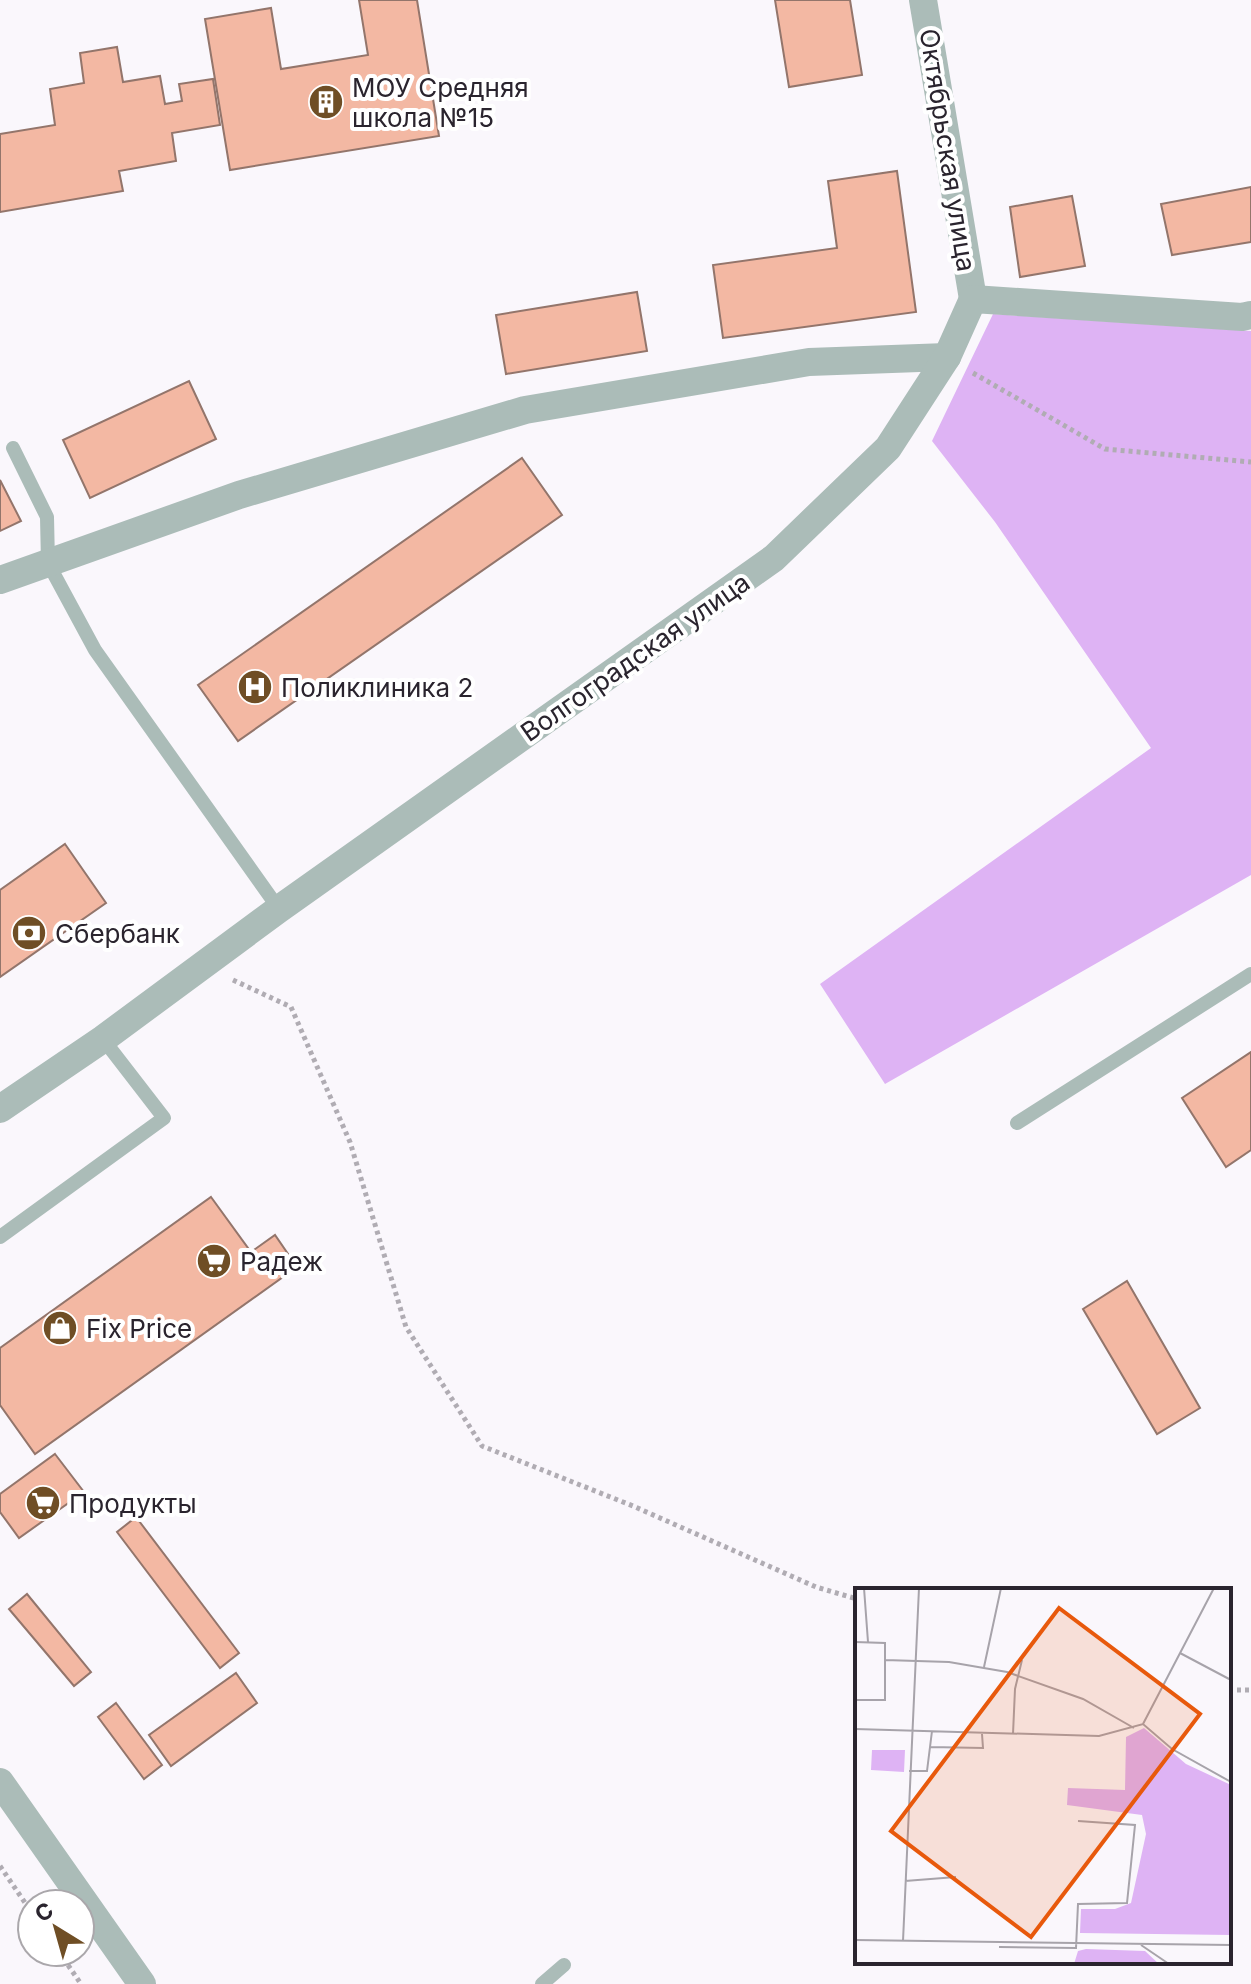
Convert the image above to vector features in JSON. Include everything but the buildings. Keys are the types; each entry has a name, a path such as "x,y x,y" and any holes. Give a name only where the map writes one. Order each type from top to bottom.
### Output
{"street":[{"name":"Октябрьская улица","path":"923,0 973,299"},
{"path":"973,299 1242,317 1251,315"},
{"name":"Волгоградская улица","path":"0,1109 103,1039 279,909 774,558 888,448 947,357 973,299"},
{"path":"0,580 239,495 525,410 809,362 947,357"},
{"path":"0,1782 142,1984"}],"lane":[{"path":"13,448 47,517 48,563 95,650 279,909"},
{"path":"1017,1123 1251,974"},
{"path":"0,1237 164,1118 103,1039"},
{"path":"542,1984 564,1965"}],"path":[{"path":"947,357 1105,449 1251,462"},
{"path":"203,966 291,1007 350,1142 406,1327 482,1446 633,1506 816,1587 855,1598"},
{"path":"0,1866 16,1890"}],"shaded area":[{"path":"993,314 1251,331 1251,875 885,1084 820,984 1151,748 995,522 932,441"}],"place":[{"name":"МОУ Средняя школа №15","path":"326,102"},
{"name":"Поликлиника 2","path":"255,687"},
{"name":"Сбербанк","path":"29,933"},
{"name":"Радеж","path":"214,1261"},
{"name":"Fix Price","path":"60,1328"},
{"name":"Продукты","path":"43,1503"}]}
